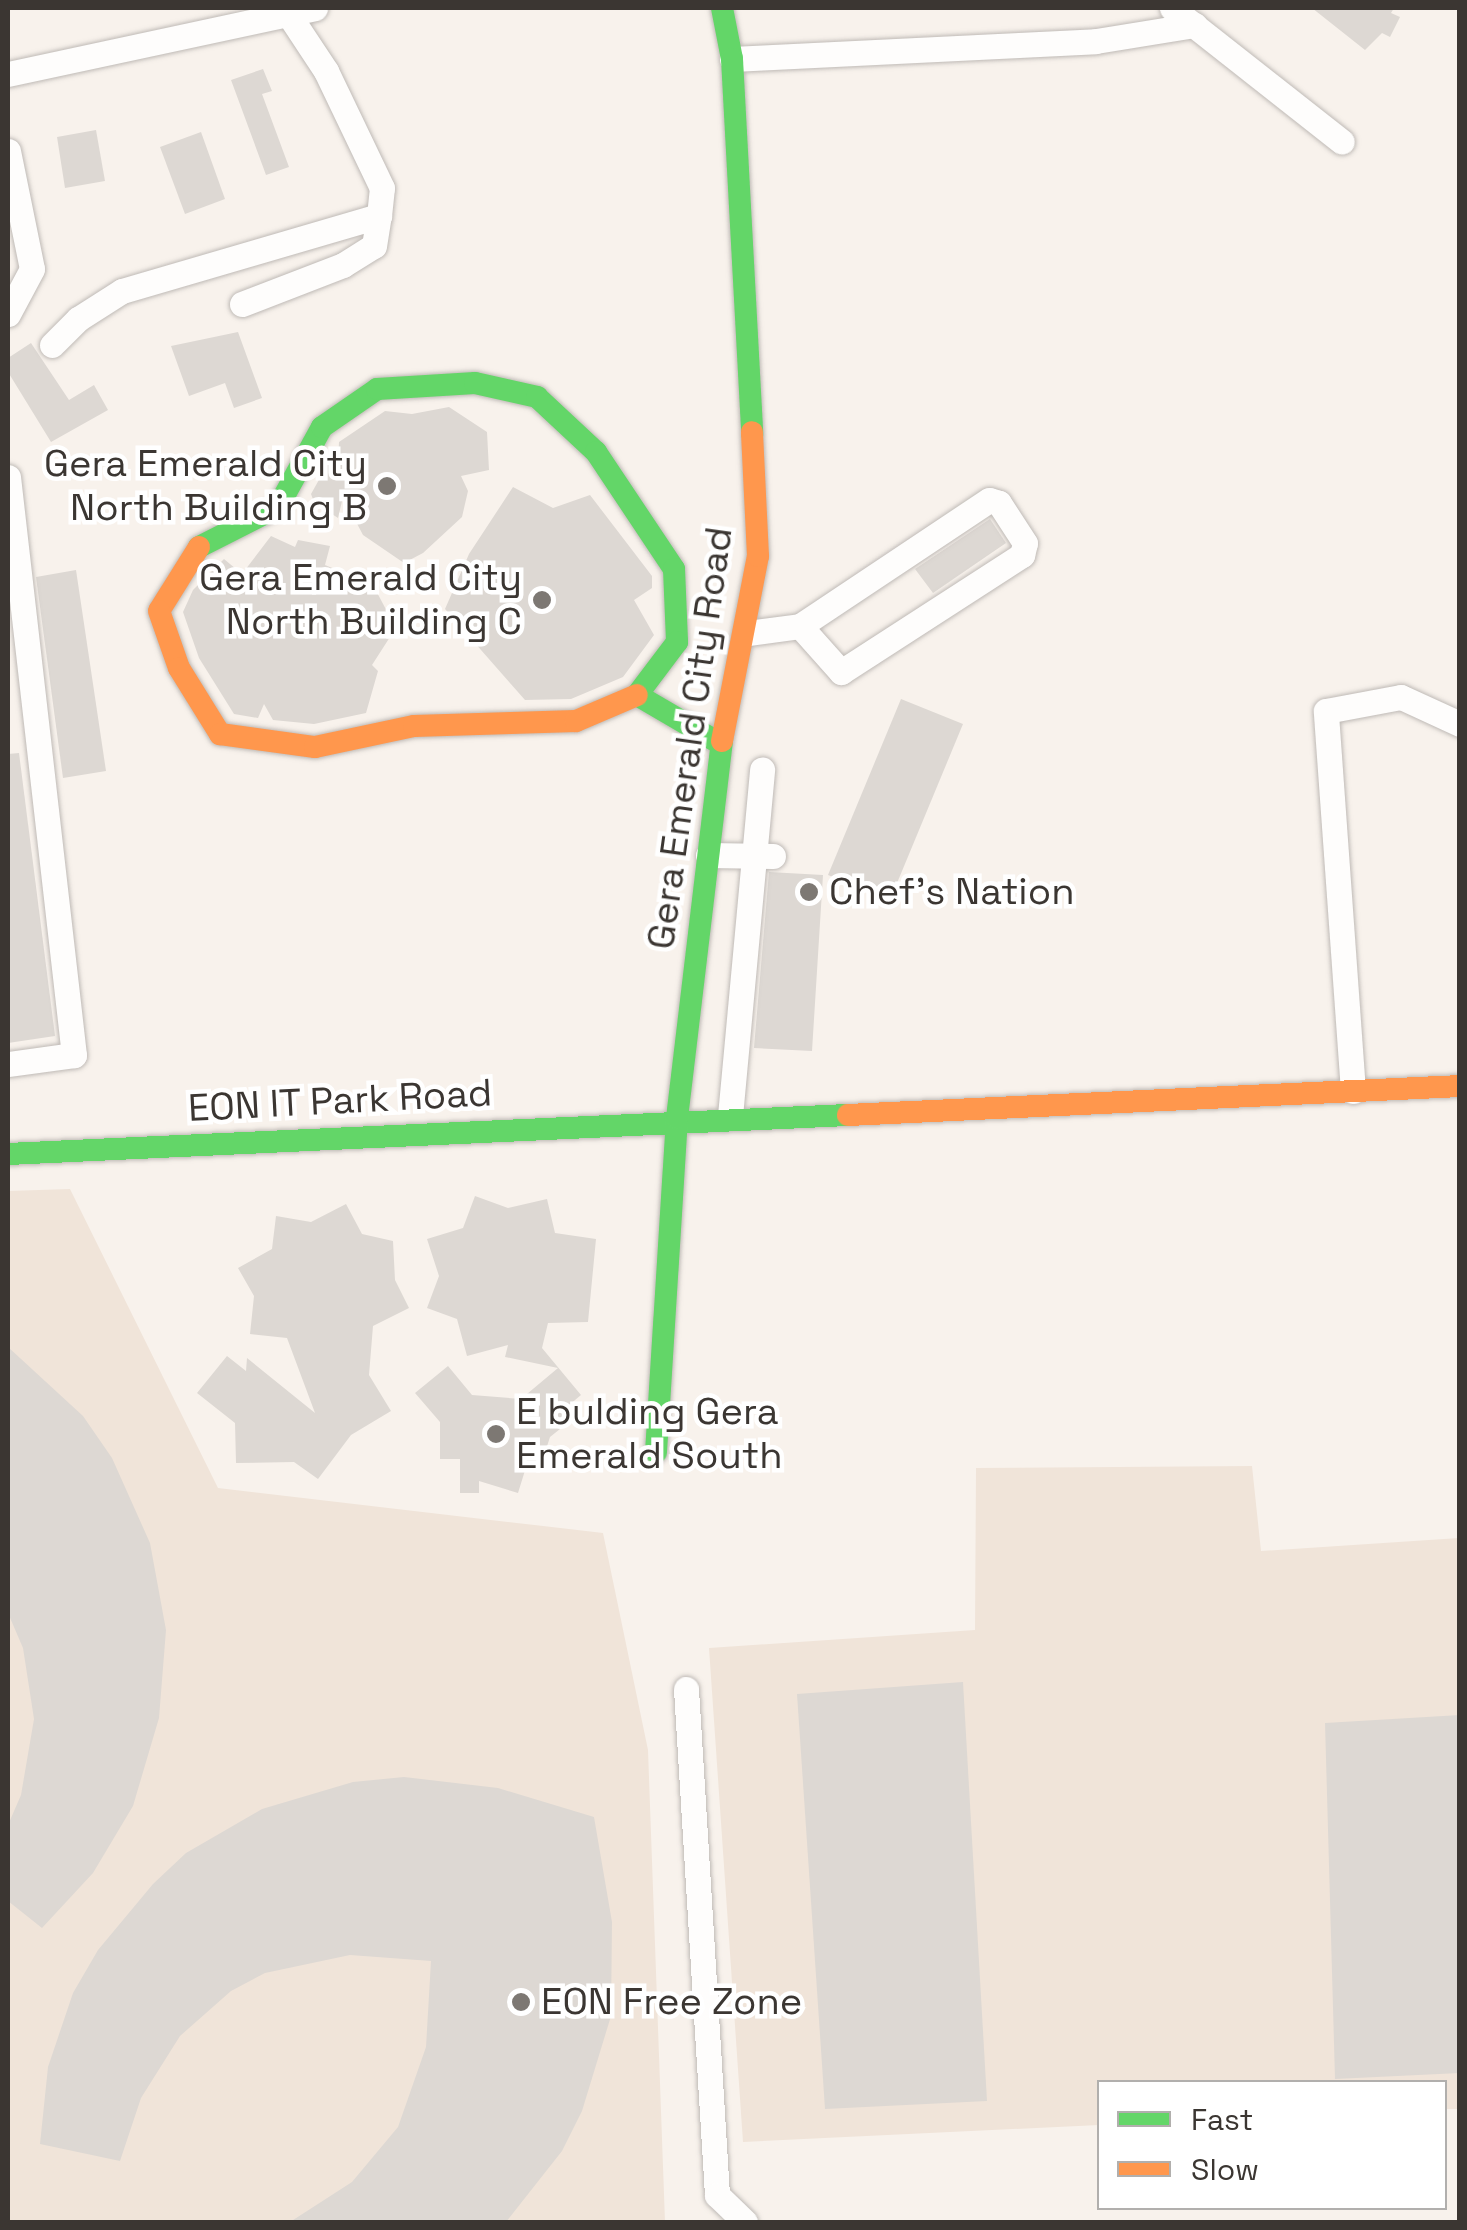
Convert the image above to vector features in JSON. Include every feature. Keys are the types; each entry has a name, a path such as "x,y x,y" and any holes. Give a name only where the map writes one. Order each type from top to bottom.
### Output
{"street":[{"path":"8,74 315,8"},
{"name":"Gera Emerald City Road","path":"656,1452 676,1118 721,744 748,632 758,556 732,60 722,8"},
{"path":"1172,8 1342,142"},
{"path":"242,304 374,246 379,216 382,188 326,72 289,15"},
{"path":"732,60 1096,41 1195,25"},
{"path":"8,151 13,204 32,269 10,303"},
{"path":"52,345 78,318 122,291 379,216"},
{"path":"475,383 537,397 596,452 674,569 677,642 637,695 576,721 414,726 315,747 220,734 178,668 159,611 174,578 201,545 278,507 322,427 378,390 475,383"},
{"path":"8,478 14,607 74,1055 8,1064"},
{"path":"748,632 800,626 989,500 999,503 1025,543 1022,555 841,672 800,626"},
{"path":"637,695 721,744"},
{"path":"1353,1091 1326,710 1401,697 1460,724"},
{"path":"730,1116 763,856 762,769"},
{"path":"708,856 763,856"},
{"name":"EON IT Park Road","path":"8,1154 676,1118 1460,1086"},
{"path":"686,1689 717,2194 745,2222"}],"shaded area":[{"name":"EON Free Zone","path":"70,1189 218,1488 603,1533 648,1750 665,2222 8,2222 8,1191"},
{"path":"1252,1466 1261,1551 1459,1538 1459,2109 1447,2109 1447,2080 1097,2080 1097,2125 743,2142 709,1648 975,1630 976,1468"}],"building":[{"path":"1312,8 1394,8 1391,13 1400,17 1390,37 1382,33 1365,50"},
{"path":"263,69 272,91 262,94 289,167 266,175 231,80"},
{"path":"96,130 105,181 65,188 57,137"},
{"path":"201,132 225,199 185,214 160,147"},
{"path":"238,332 262,398 234,408 225,383 189,396 171,346"},
{"path":"31,343 69,400 94,385 108,410 51,442 8,372 8,358"},
{"name":"Gera Emerald City North Building B","path":"449,407 487,432 489,470 461,476 468,491 462,517 423,553 404,563 363,535 343,497 338,518 314,502 311,494 329,462 338,462 339,442 385,411 412,414"},
{"name":"Gera Emerald City North Building C","path":"513,487 553,508 590,495 652,576 652,588 634,600 654,635 623,677 571,699 525,700 445,609 469,554"},
{"path":"990,519 1006,543 933,593 915,569"},
{"path":"271,536 295,547 298,540 330,546 325,565 373,585 390,617 381,621 390,637 372,665 378,671 366,713 314,724 273,720 264,704 258,718 234,714 199,658 183,612 193,590 224,559 242,574"},
{"path":"76,570 106,771 63,778 36,577"},
{"path":"901,699 963,724 890,900 828,875"},
{"path":"19,753 55,1036 8,1043 8,754"},
{"path":"769,872 823,875 812,1051 754,1048"},
{"path":"475,1196 508,1208 547,1199 555,1233 596,1239 588,1322 548,1323 542,1348 581,1395 562,1411 570,1421 550,1437 540,1468 527,1464 518,1493 479,1481 479,1493 460,1493 460,1459 440,1459 440,1422 415,1393 448,1366 472,1395 521,1399 558,1368 505,1357 508,1345 467,1356 457,1319 427,1308 439,1276 427,1239 463,1228"},
{"path":"346,1204 362,1234 393,1241 395,1280 409,1308 373,1326 369,1375 391,1411 351,1435 318,1479 294,1462 236,1463 235,1423 197,1393 227,1356 246,1371 247,1358 315,1413 287,1338 250,1334 254,1296 238,1268 272,1249 276,1216 311,1222"},
{"path":"8,1347 83,1416 112,1458 150,1543 166,1630 159,1718 133,1806 93,1873 42,1928 8,1901 8,1825 21,1795 34,1719 23,1648 8,1613"},
{"path":"963,1682 987,2101 825,2109 797,1694"},
{"path":"1460,1715 1460,2073 1335,2079 1325,1723"},
{"name":"EON Free Zone","path":"404,1777 498,1788 594,1817 612,1922 611,2016 582,2111 562,2151 506,2222 290,2222 352,2182 398,2127 426,2047 431,1961 350,1955 265,1973 231,1991 180,2036 141,2098 120,2161 40,2144 48,2067 73,1993 98,1950 153,1884 186,1853 262,1809 353,1782"}],"traffic: fast":[{"path":"722,8 732,59 752,432"},
{"path":"199,547 278,507 322,427 377,389 475,383 537,397 596,452 674,569 677,642 637,695 721,744"},
{"path":"656,1452 677,1118 722,741"},
{"path":"8,1154 848,1115"}],"traffic: slow":[{"path":"722,741 758,556 752,432"},
{"path":"199,547 159,611 179,668 220,734 315,747 414,726 576,721 637,695"},
{"path":"848,1115 1460,1086"}],"place":[{"name":"Gera Emerald City North Building B","path":"387,486"},
{"name":"Gera Emerald City North Building C","path":"542,600"},
{"name":"Chef’s Nation","path":"809,892"},
{"name":"E bulding Gera Emerald South","path":"496,1434"},
{"name":"EON Free Zone","path":"521,2002"}]}
